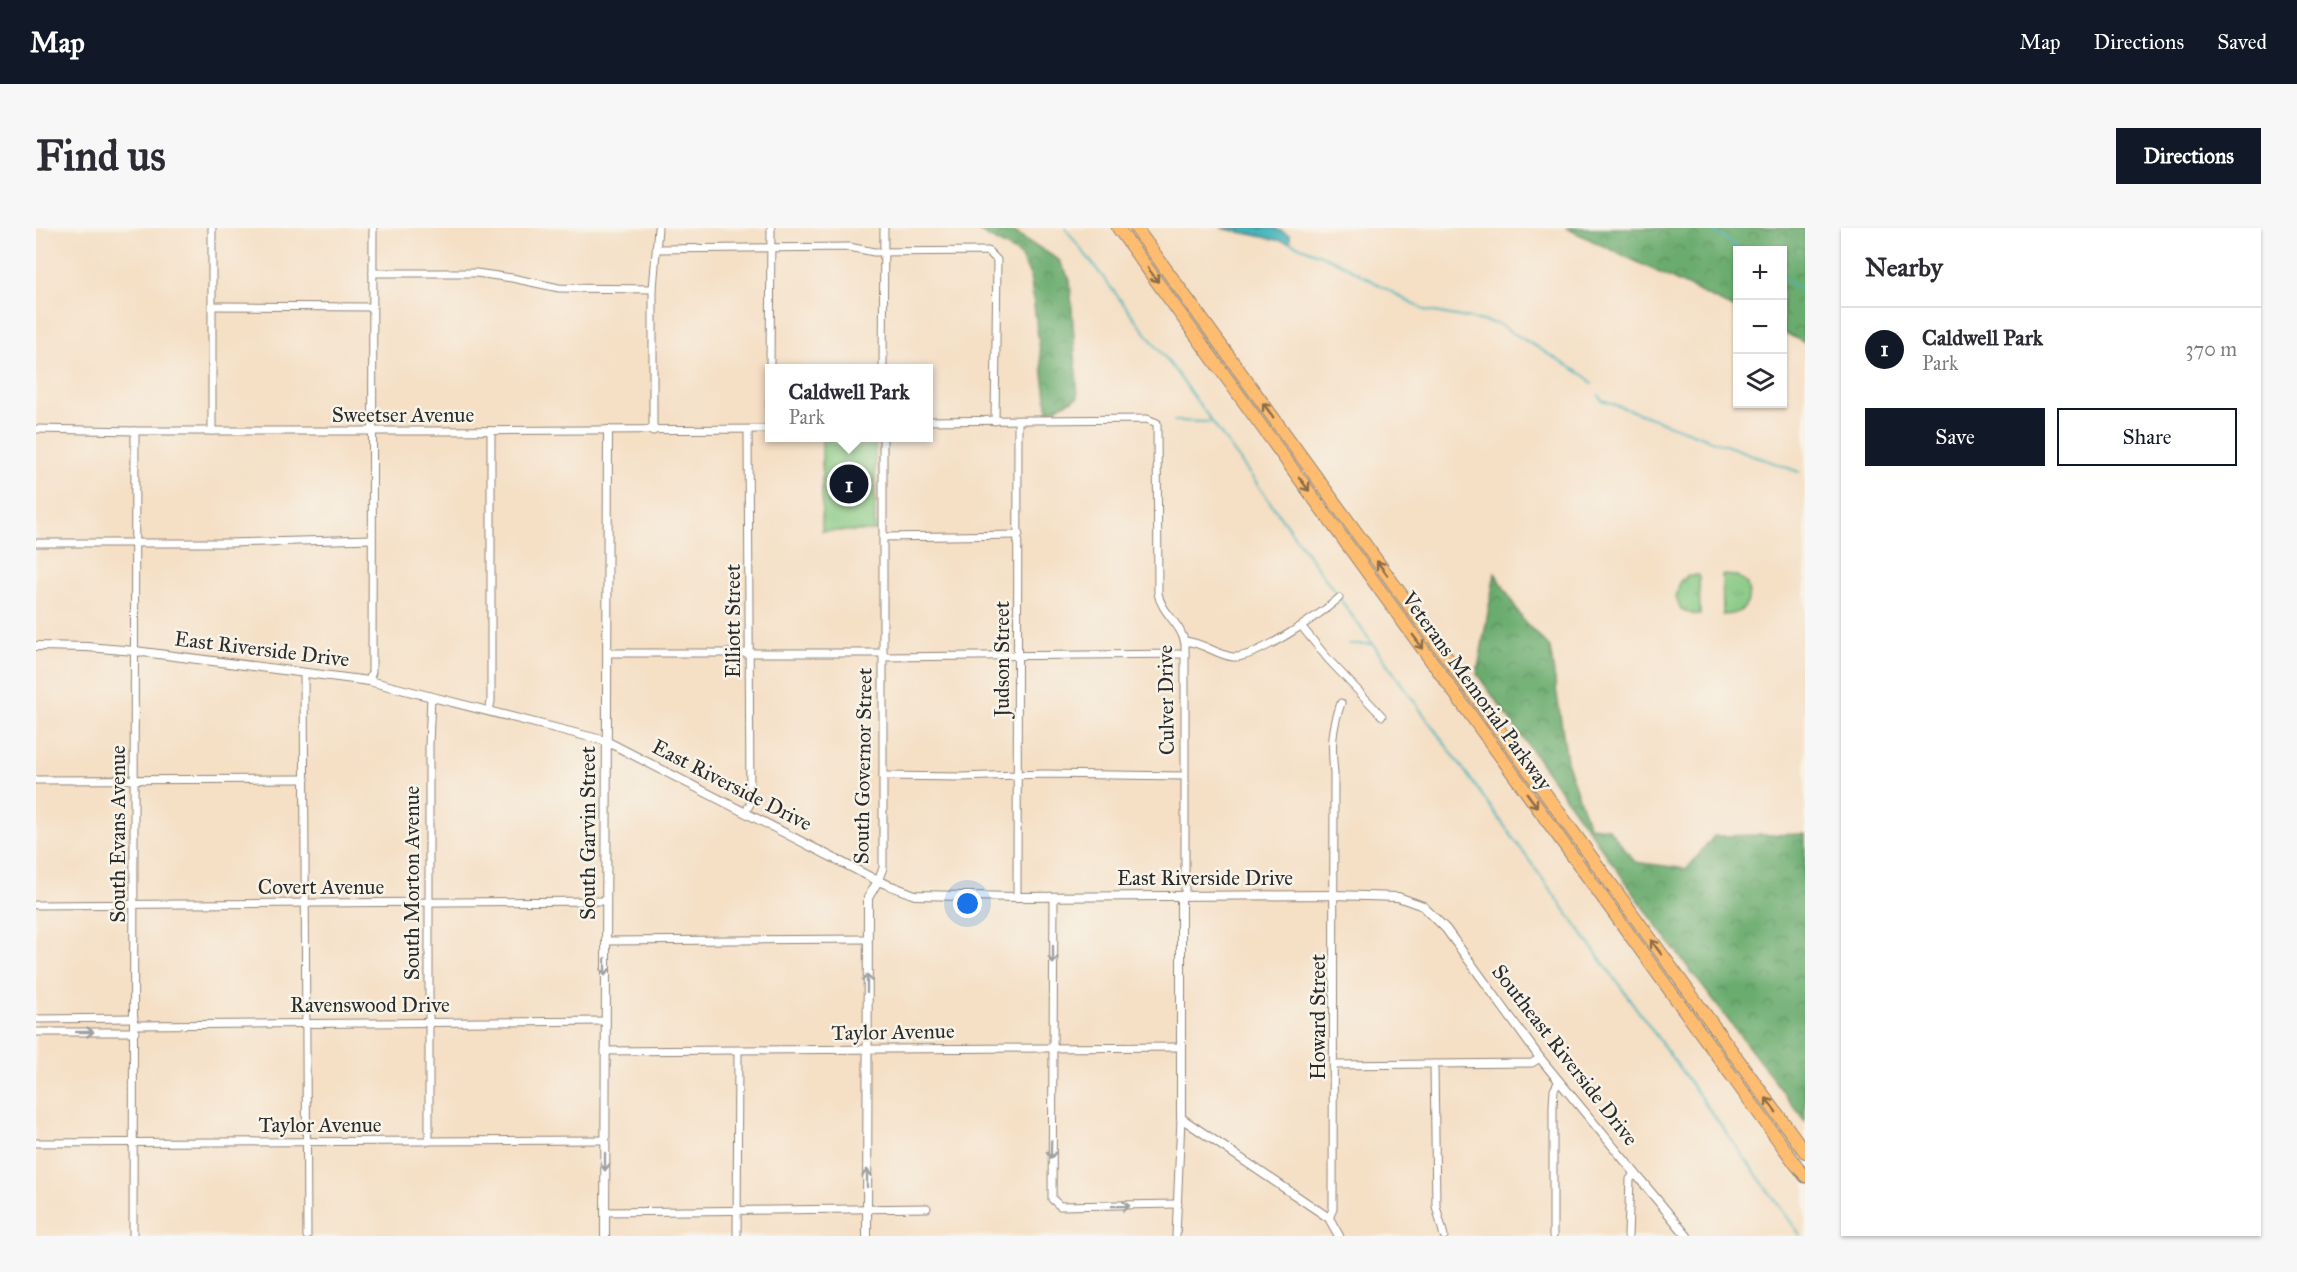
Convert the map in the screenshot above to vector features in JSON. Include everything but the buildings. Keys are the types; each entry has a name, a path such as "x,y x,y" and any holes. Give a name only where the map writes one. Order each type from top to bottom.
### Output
{"highway":[{"name":"Veterans Memorial Parkway","path":"1118,228 1801,1163 1805,1177"},
{"name":"Veterans Memorial Parkway","path":"1136,228 1805,1152"}],"street":[{"path":"212,228 212,431"},
{"path":"369,681 372,672 373,228"},
{"path":"653,431 653,289 658,228"},
{"path":"770,364 771,228"},
{"path":"883,364 884,228"},
{"path":"658,249 849,246 874,252 987,251 993,253 997,260 995,421"},
{"path":"373,273 476,273 559,288 653,289"},
{"path":"213,306 372,306"},
{"name":"Culver Drive","path":"1018,421 1153,420 1158,427 1158,593 1162,605 1182,632 1185,641 1181,1118 1176,1236"},
{"path":"933,421 1018,421"},
{"name":"Judson Street","path":"1017,897 1018,421"},
{"name":"Sweetser Avenue","path":"36,429 135,431 765,429"},
{"name":"South Garvin Street","path":"605,1236 608,430"},
{"name":"Elliott Street","path":"746,811 750,804 748,430"},
{"name":"South Evans Avenue","path":"133,1236 135,431"},
{"path":"489,710 491,702 491,431"},
{"name":"South Governor Street","path":"867,1236 868,898 883,868 882,442"},
{"path":"883,537 1019,535"},
{"path":"36,543 372,539"},
{"path":"1185,641 1199,643 1236,657 1247,654 1302,627 1339,598"},
{"path":"1302,627 1328,659 1382,716"},
{"name":"East Riverside Drive","path":"36,646 87,646 135,651 369,681 606,741 746,811 878,881 915,895 1017,897 1334,895 1398,897 1412,901"},
{"path":"607,653 1018,656 1185,654"},
{"path":"304,673 307,1236"},
{"name":"South Morton Avenue","path":"429,1141 431,696"},
{"name":"Howard Street","path":"1329,1218 1334,1209 1335,1065 1334,773 1331,744 1332,729 1341,703"},
{"path":"883,776 1118,774 1184,776"},
{"path":"36,780 305,779"},
{"path":"1054,897 1052,1199 1056,1205 1064,1206 1178,1204"},
{"name":"Covert Avenue","path":"36,905 606,901"},
{"name":"Southeast Riverside Drive","path":"1412,901 1423,906 1438,918 1540,1058 1687,1236"},
{"path":"606,941 868,939"},
{"name":"Ravenswood Drive","path":"36,1019 135,1025"},
{"name":"Ravenswood Drive","path":"36,1032 135,1025 605,1021"},
{"name":"Taylor Avenue","path":"605,1051 1052,1046 1181,1047"},
{"path":"737,1236 738,1051"},
{"path":"1335,1065 1532,1063 1540,1058"},
{"path":"1434,1064 1436,1206 1444,1236"},
{"path":"1553,1236 1553,1106 1556,1085 1559,1081"},
{"path":"1181,1118 1329,1218 1339,1236"},
{"name":"Taylor Avenue","path":"36,1143 605,1140"},
{"path":"1628,1236 1630,1179 1635,1174"},
{"path":"605,1212 927,1208"}],"green space":[{"path":"973,228 1008,228 1059,260 1070,280 1078,397 1048,412 1030,275 1019,254"},
{"path":"1566,228 1805,228 1805,343 1787,334 1787,246 1733,246 1733,308"},
{"path":"822,442 875,442 875,531 822,531"},
{"path":"1495,573 1523,620 1550,648 1568,767 1589,826 1608,828 1635,862 1687,869 1714,836 1805,834 1805,1121 1668,941 1477,674"},
{"path":"1698,575 1700,615 1681,609 1676,598 1680,581 1688,576"},
{"path":"1722,575 1737,576 1747,584 1749,598 1745,607 1736,613 1723,615"}],"water":[{"path":"1221,228 1274,228 1289,235 1291,243"}],"waterway":[{"path":"1065,228 1173,368 1801,1236"},
{"path":"1709,228 1736,246"},
{"path":"1289,242 1340,263 1424,310 1498,324 1587,377 1592,384"},
{"path":"1787,281 1805,291"},
{"path":"1599,395 1602,400 1799,472"},
{"path":"1174,421 1210,422"},
{"path":"1349,644 1372,644"}],"place":[{"name":"Caldwell Park","path":"849,484"}]}
